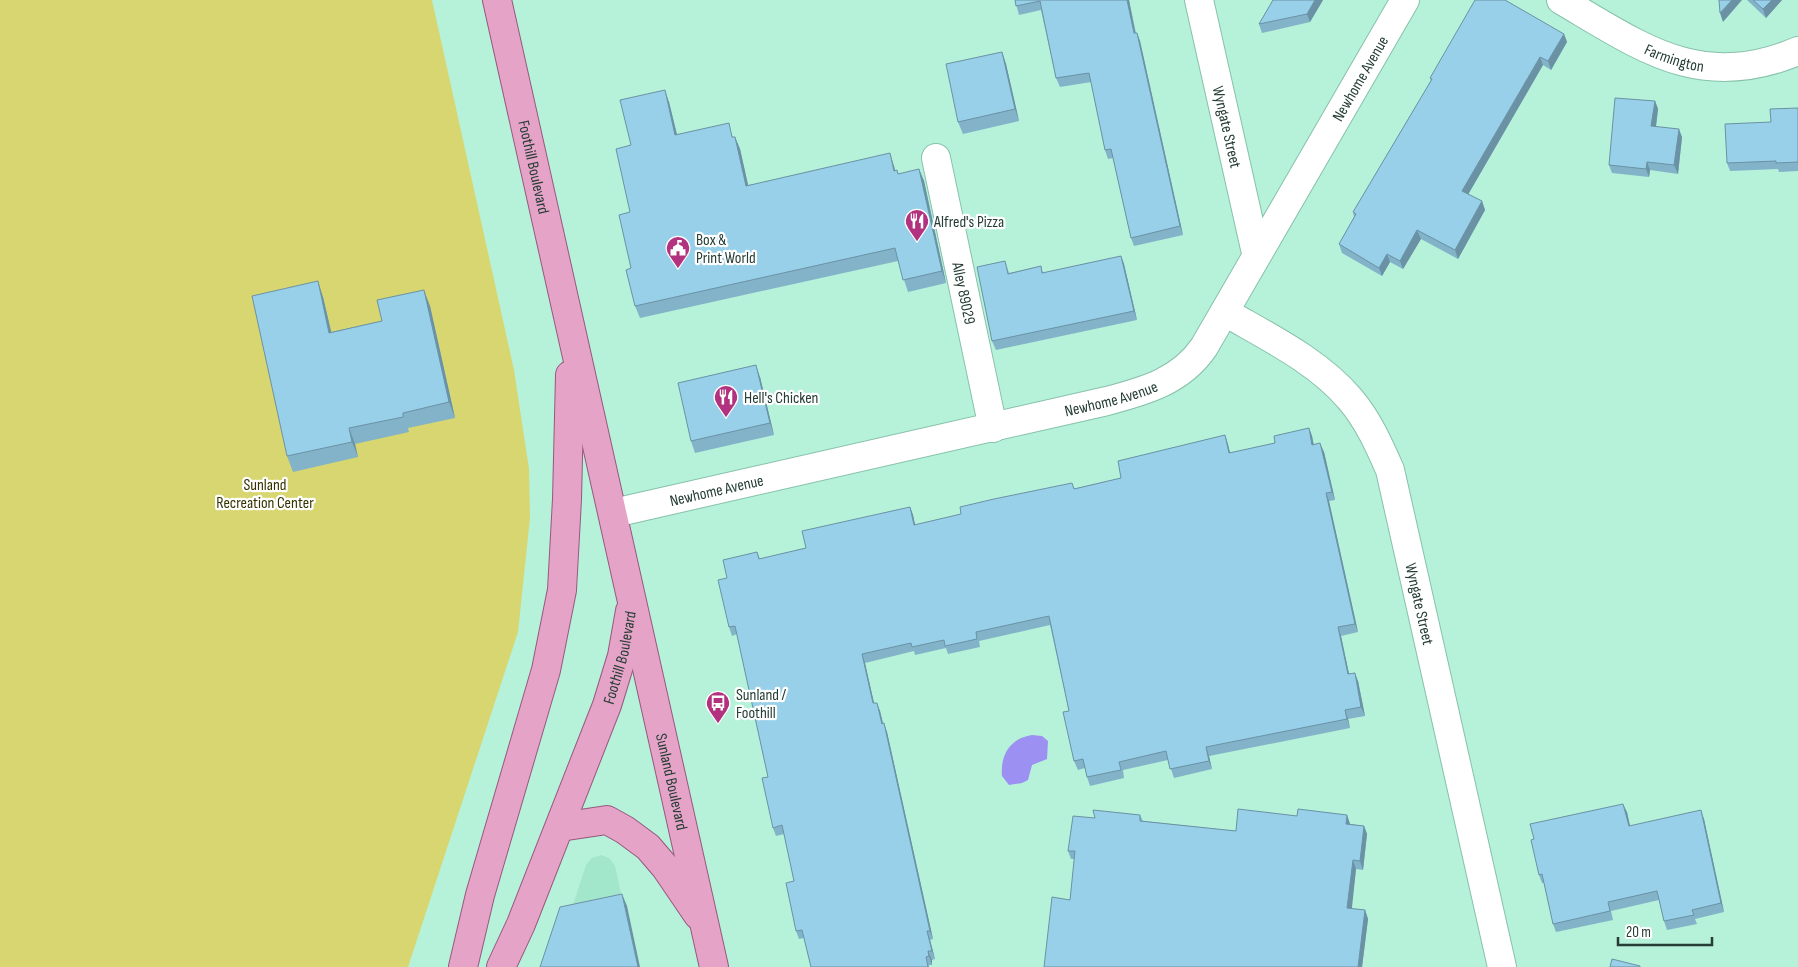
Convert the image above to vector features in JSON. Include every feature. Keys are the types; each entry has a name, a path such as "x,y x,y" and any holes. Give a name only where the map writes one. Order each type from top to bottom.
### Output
{"main road":[{"name":"Foothill Boulevard","path":"497,0 632,597 622,656 607,705 560,827 501,967"},
{"name":"Foothill Boulevard","path":"463,967 480,895 546,670 562,590 567,499 571,334"},
{"name":"Sunland Boulevard","path":"632,597 714,967"},
{"path":"560,827 607,820 625,830 648,847 666,868 706,927"}],"street":[{"name":"Wyngate Street","path":"1199,0 1256,253"},
{"name":"Newhome Avenue","path":"614,513 993,428 1134,394 1171,379 1194,362 1225,312 1256,253 1405,0"},
{"name":"Farmington","path":"1561,0 1634,43 1657,55 1678,62 1703,67 1735,67 1763,63 1798,51"},
{"name":"Alley 89029","path":"936,158 993,428"},
{"name":"Wyngate Street","path":"1225,312 1305,360 1340,388 1373,432 1390,470 1502,967"}],"shaded area":[{"path":"1032,735 1042,736 1048,741 1047,759 1032,765 1028,780 1009,785 1002,776 1005,754 1013,743"},
{"path":"601,855 609,858 615,866 637,967 553,967 586,865 592,858"}],"green space":[{"name":"Sunland Recreation Center","path":"0,0 432,0 514,370 529,469 530,518 518,632 408,967 0,967"}],"building":[{"path":"1015,0 1127,0 1134,33 1137,33 1180,226 1131,238 1111,149 1105,150 1089,73 1056,78 1040,1 1016,6"},
{"path":"1273,0 1315,0 1307,14 1259,24"},
{"path":"1475,0 1505,0 1564,34 1548,61 1540,57 1462,191 1482,201 1455,250 1417,230 1400,261 1387,254 1379,268 1339,244 1356,214 1353,212 1432,79 1430,78"},
{"path":"1719,0 1732,0 1720,13"},
{"path":"1753,0 1772,0 1763,9"},
{"path":"1002,52 1015,109 958,122 946,64"},
{"path":"665,90 675,135 729,123 732,137 735,137 746,186 890,153 894,171 897,170 898,174 919,169 942,271 903,280 895,248 635,306 626,270 631,268 619,215 630,212 616,149 631,145 620,100"},
{"path":"1615,98 1655,101 1651,126 1679,129 1674,165 1647,162 1646,169 1609,165"},
{"path":"1798,108 1798,162 1727,163 1725,124 1771,122 1770,109"},
{"path":"1121,256 1134,311 992,341 977,267 1005,261 1008,274 1041,266 1042,273"},
{"path":"318,281 329,333 382,321 377,300 424,290 449,402 403,413 403,417 349,428 352,442 287,456 252,296"},
{"path":"756,365 770,423 691,441 678,383"},
{"path":"1309,428 1312,445 1320,443 1332,492 1326,493 1355,624 1338,627 1348,674 1355,673 1361,707 1345,710 1347,719 1206,747 1209,761 1170,769 1166,751 1119,762 1121,770 1087,777 1083,759 1074,761 1063,712 1069,711 1049,616 976,632 977,639 945,646 944,640 912,647 911,643 862,654 873,703 877,703 882,724 884,723 930,931 927,931 932,951 928,951 929,956 926,957 928,967 811,967 802,930 796,931 786,883 794,881 782,825 773,828 762,778 768,777 735,626 729,627 718,580 727,578 723,560 757,552 759,559 806,548 802,531 910,507 914,525 961,514 960,507 994,499 1072,483 1074,489 1121,478 1118,461 1225,435 1229,453 1275,443 1274,436"},
{"path":"1623,804 1629,826 1701,810 1721,903 1692,910 1694,915 1664,921 1657,891 1608,902 1610,911 1553,924 1542,874 1539,875 1531,840 1534,839 1530,824"},
{"path":"1238,809 1297,816 1298,809 1347,815 1346,824 1364,826 1360,861 1353,860 1347,908 1365,910 1358,967 1044,967 1052,897 1070,900 1075,851 1068,851 1073,816 1095,818 1093,810 1140,815 1140,821 1236,831"},
{"path":"622,894 638,967 540,967 560,907"},
{"path":"1612,959 1640,966 1640,967 1610,967"}],"place":[{"name":"Alfred's Pizza","path":"917,242"},
{"name":"Box & Print World","path":"678,269"},
{"name":"Hell's Chicken","path":"726,418"},
{"name":"Sunland / Foothill","path":"718,724"}]}
